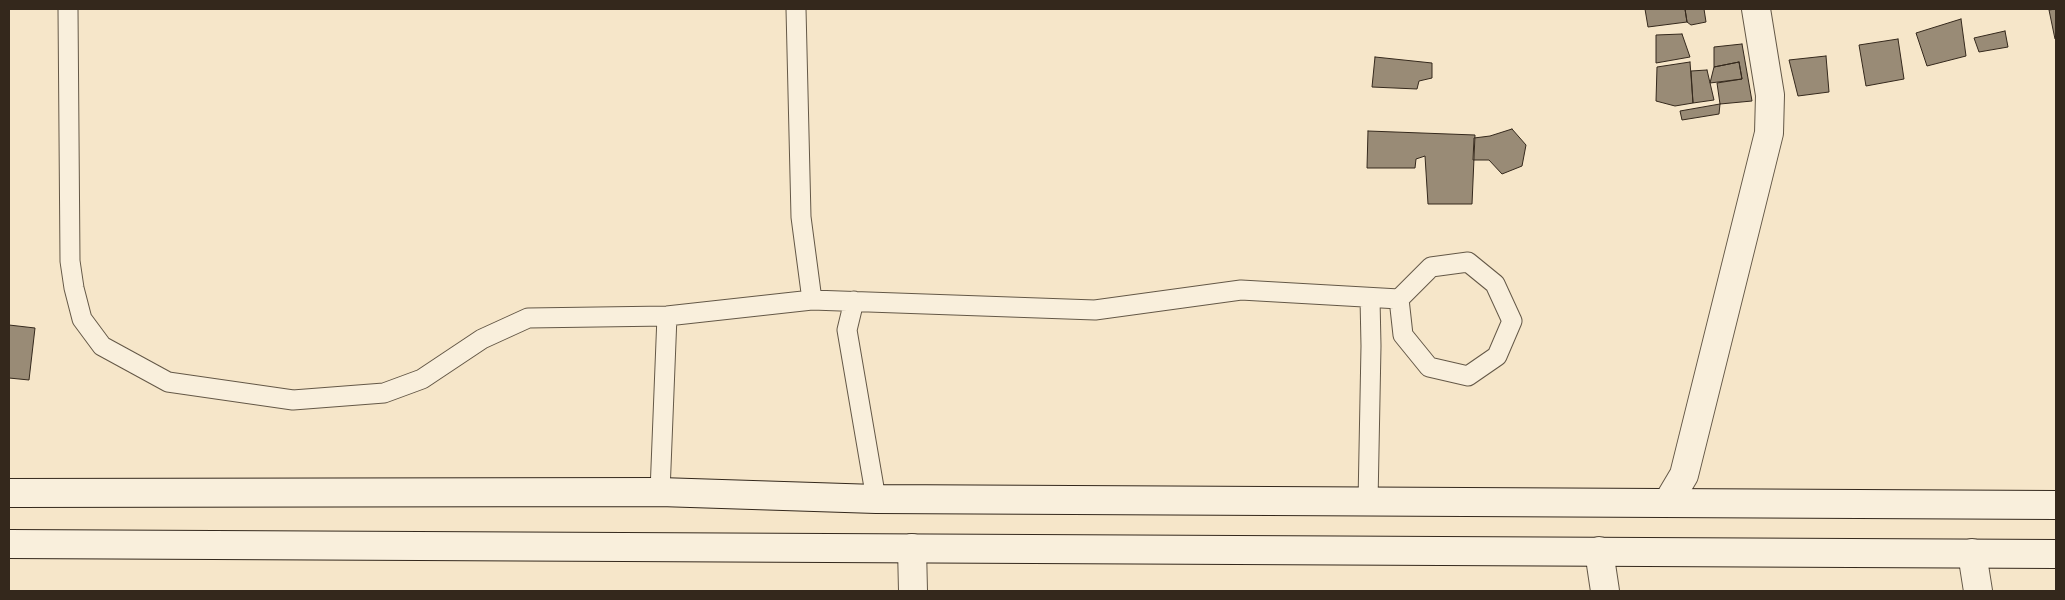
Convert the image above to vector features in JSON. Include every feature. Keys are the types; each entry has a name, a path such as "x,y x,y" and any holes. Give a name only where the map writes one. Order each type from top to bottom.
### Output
{"main road":[{"path":"1668,502 1684,475 1769,133 1770,95 1756,9"},
{"path":"9,493 660,492 876,499 2056,505"},
{"path":"9,544 2056,554"},
{"path":"912,548 913,591"},
{"path":"1599,552 1605,591"},
{"path":"1972,553 1978,591"}],"lane":[{"path":"68,9 70,261 82,319 102,346 168,382 293,400 384,393 422,380 482,339 528,318 667,316 812,300 1095,310 1241,290 1398,300 1431,267 1468,262 1495,284 1512,321 1497,356 1468,376 1429,367 1403,335 1398,300"},
{"path":"796,9 801,217 812,300"},
{"path":"1368,502 1370,298"},
{"path":"854,301 847,330 876,499"},
{"path":"660,492 667,316"}],"building":[{"path":"1645,9 1685,9 1687,22 1648,27"},
{"path":"1685,9 1704,9 1706,22 1691,25 1687,22"},
{"path":"2056,9 2056,38 2055,39 2049,10"},
{"path":"1961,19 1966,56 1927,66 1916,33"},
{"path":"2005,31 2008,47 1979,52 1974,38"},
{"path":"1682,34 1690,57 1656,63 1656,35"},
{"path":"1898,39 1904,79 1866,86 1859,45"},
{"path":"1742,44 1752,101 1720,104 1717,83 1742,79 1739,62 1714,67 1714,47"},
{"path":"1826,56 1829,92 1798,96 1789,60"},
{"path":"1375,57 1432,63 1432,78 1419,81 1417,89 1372,87"},
{"path":"1690,62 1693,103 1675,106 1656,101 1657,67"},
{"path":"1739,62 1742,79 1710,83 1714,67"},
{"path":"1707,70 1714,100 1693,103 1691,71"},
{"path":"1720,104 1719,114 1682,120 1680,111"},
{"path":"1512,129 1526,145 1522,166 1502,174 1489,160 1473,160 1474,138 1490,136"},
{"path":"1368,131 1475,135 1472,204 1428,204 1425,156 1416,159 1415,168 1367,168"},
{"path":"9,325 35,328 29,380 9,378"}]}
